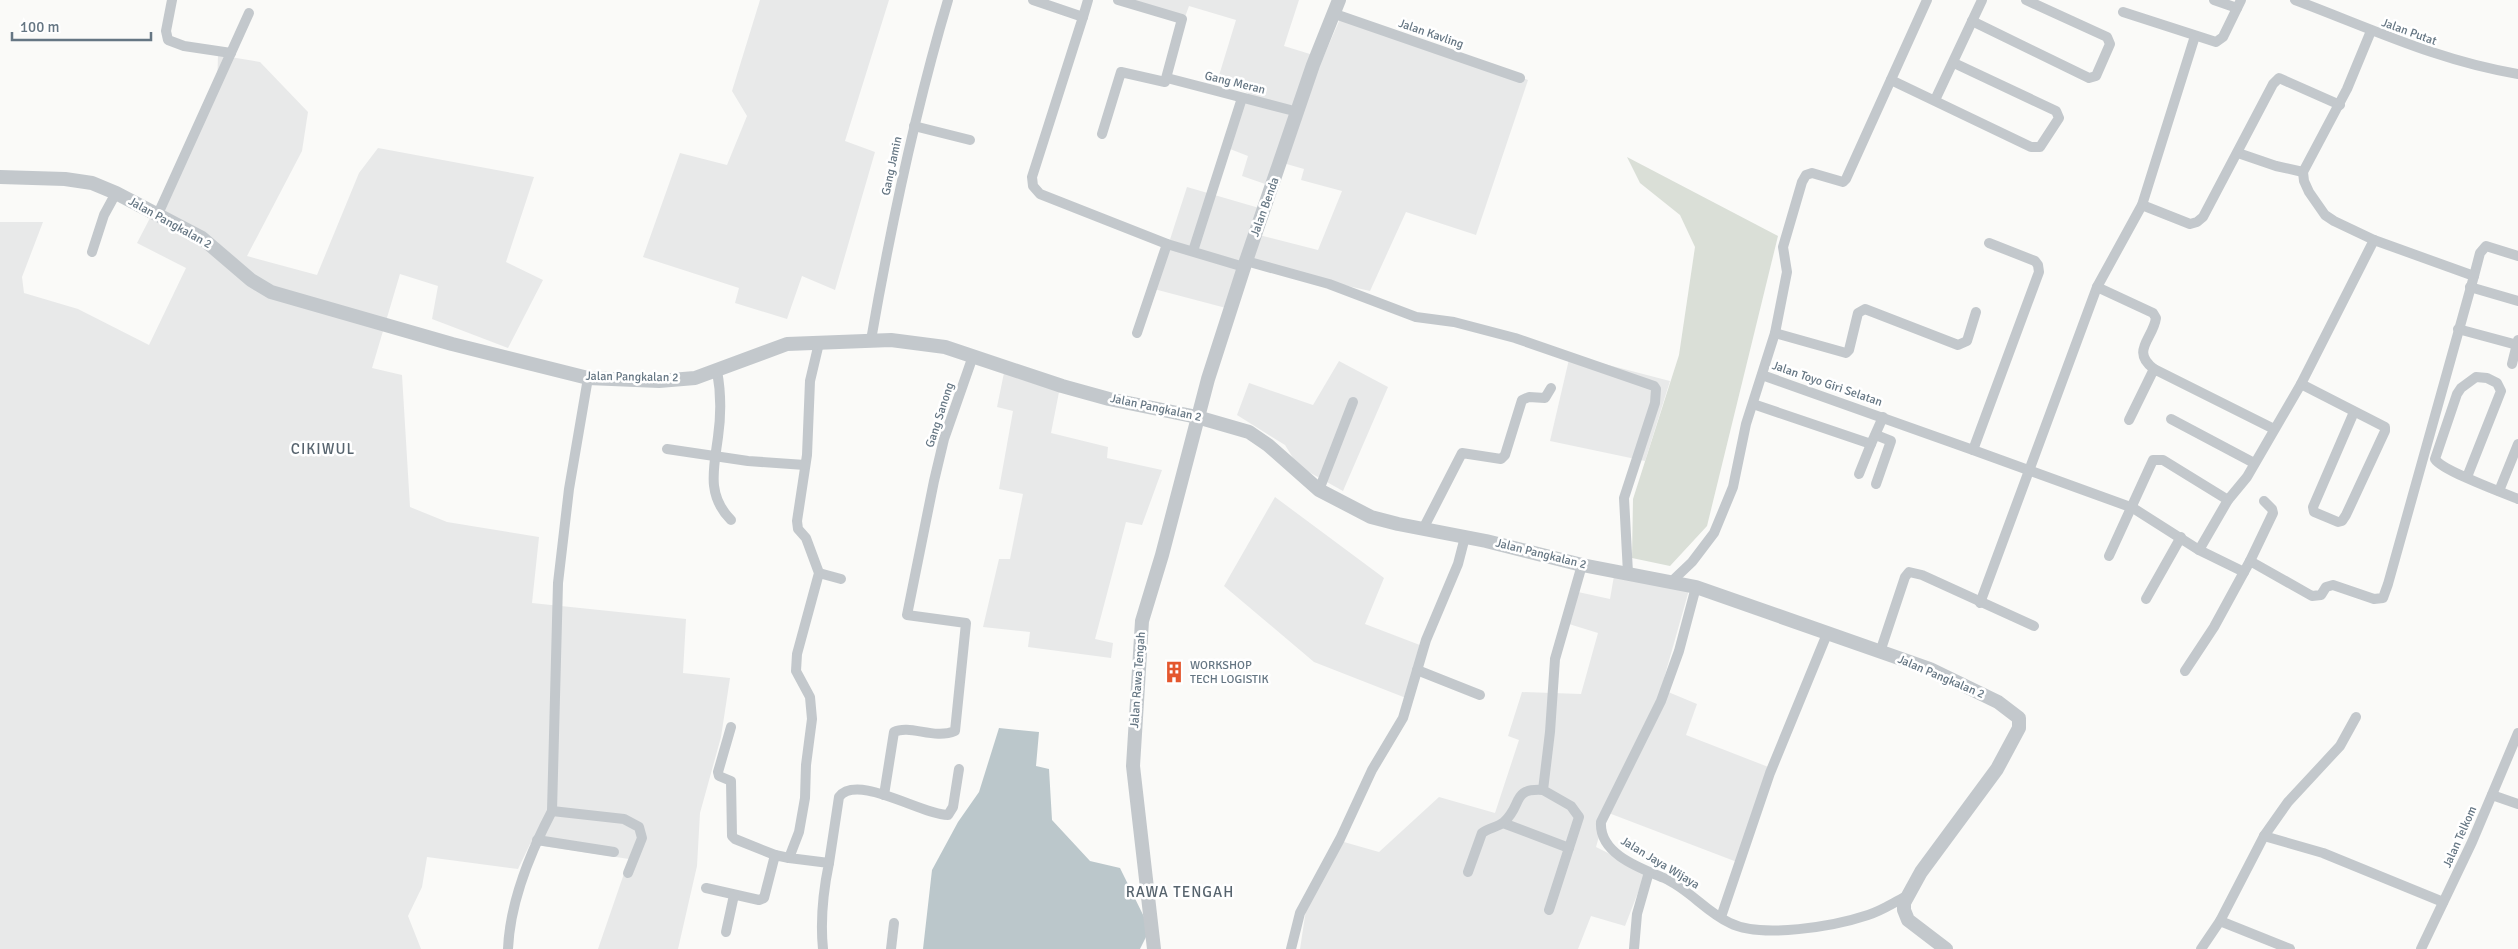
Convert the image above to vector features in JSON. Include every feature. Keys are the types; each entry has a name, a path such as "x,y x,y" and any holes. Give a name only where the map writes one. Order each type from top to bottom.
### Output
{"street":[{"path":"172,0 166,30 168,40 184,46 231,53"},
{"name":"Gang Jamin","path":"871,340 882,276 914,126 948,0"},
{"path":"1033,0 1083,17"},
{"path":"1088,0 1032,177 1033,186 1040,194 1167,244 1328,284 1416,317 1454,322 1515,338 1654,386 1656,390 1655,403 1624,498 1628,573"},
{"path":"1118,0 1181,18 1167,78"},
{"name":"Jalan Benda","path":"1197,417 1245,264 1314,65 1339,0"},
{"path":"1671,582 1708,542 1724,511 1733,487 1742,438 1775,333 1787,272 1783,247 1802,182 1806,175 1812,172 1837,182 1843,182 1846,179 1927,0"},
{"path":"1935,100 1982,0"},
{"path":"1972,21 2089,78 2096,76 2110,44 2107,37 2026,0"},
{"path":"2123,12 2216,42 2220,40 2239,4 2214,0"},
{"name":"Jalan Putat","path":"2295,0 2371,31 2465,64 2518,74"},
{"path":"158,214 249,12"},
{"name":"Jalan Kavling","path":"1334,14 1520,78"},
{"path":"2371,31 2340,104 2303,172 2304,181 2325,215 2374,240 2474,276"},
{"path":"1980,602 2098,287 2142,205 2195,36"},
{"path":"1891,80 2035,149 2040,147 2059,118 2056,111 1954,63"},
{"name":"Gang Meran","path":"1102,134 1121,72 1163,83 1167,78 1298,112"},
{"path":"2142,205 2183,222 2197,222 2203,217 2269,91 2279,78 2340,104"},
{"path":"1193,251 1242,98"},
{"path":"914,126 970,140"},
{"path":"2238,152 2276,166 2303,172"},
{"name":"Jalan Pangkalan 2","path":"0,177 66,178 92,183 116,193 202,238 243,274 272,292 452,344 588,378 660,380 695,378 787,344 871,340 935,346 1109,399 1197,417 1249,432 1268,445 1319,490 1371,517 1536,552 1582,565 1696,587 1930,670 1986,696 2019,718 2019,728 1997,769 1921,872 1906,897"},
{"path":"92,252 104,215 116,193"},
{"path":"2200,550 2228,500 2247,477 2301,384 2374,240"},
{"path":"1973,450 2039,272 2038,265 2034,261 1989,243"},
{"path":"1136,333 1167,244"},
{"path":"2250,561 2312,596 2321,595 2326,587 2333,585 2374,599 2383,598 2480,252 2486,246 2518,256"},
{"path":"2098,287 2153,313 2156,318 2144,348 2143,356 2145,362 2154,369 2274,429"},
{"path":"2470,287 2518,300"},
{"path":"1775,333 1846,353 1849,350 1858,312 1865,309 1952,343 1963,344 1967,341 1976,312"},
{"path":"2458,329 2517,342 2512,364"},
{"path":"789,858 799,832 805,798 806,765 812,719 810,697 796,671 797,654 819,573 806,538 798,529 797,521 805,466 810,381 819,343"},
{"name":"Gang Sanong","path":"884,795 894,732 905,730 944,734 955,731 966,623 907,615 944,439 972,356"},
{"path":"2129,420 2154,369"},
{"path":"717,371 720,384 719,419 714,456 715,496 721,510 731,520"},
{"name":"Jalan Toyo Giri Selatan","path":"1762,374 2133,508 2200,550 2244,572"},
{"path":"2467,477 2500,391 2497,382 2487,378 2476,377 2461,388 2435,455 2437,463 2467,477 2518,499"},
{"path":"508,949 515,904 537,840 552,810 558,583 569,489 588,378"},
{"path":"2301,384 2354,412 2383,424 2386,431 2346,516 2342,521 2338,522 2314,512 2313,507 2354,412"},
{"path":"1423,529 1462,453 1501,460 1505,455 1522,400 1529,397 1545,398 1551,388"},
{"path":"1319,490 1352,402"},
{"path":"1753,404 1874,439 1891,441 1876,484"},
{"name":"Jalan Rawa Tengah","path":"1154,949 1133,766 1140,637 1146,603 1165,546 1197,417"},
{"path":"1859,474 1883,417"},
{"path":"2171,419 2254,464"},
{"path":"2499,491 2518,444"},
{"path":"668,449 805,466"},
{"path":"2109,556 2133,508 2153,460 2157,458 2228,500"},
{"path":"2186,671 2214,627 2250,561 2273,513 2272,509 2264,501"},
{"path":"1292,949 1300,913 1340,839 1372,770 1403,718 1426,640 1458,564 1465,537"},
{"path":"2146,600 2181,538"},
{"path":"1543,790 1550,732 1555,659 1582,565"},
{"path":"1880,652 1908,572 1922,575 2034,626"},
{"path":"819,573 841,579"},
{"name":"Jalan Jaya Wijaya","path":"1696,587 1679,651 1661,701 1601,822 1602,835 1614,852 1684,890 1728,923 1745,927 1792,930 1829,924 1869,914 1906,897"},
{"path":"1720,917 1770,773 1826,634"},
{"path":"1417,670 1480,695"},
{"path":"2201,949 2220,921 2264,836 2288,802 2340,746 2356,717"},
{"path":"731,727 718,772 719,776 731,781 732,836 774,855 829,863"},
{"name":"Jalan Telkom","path":"2421,949 2472,842 2518,733"},
{"path":"823,949 821,916 823,891 839,797 843,791 849,788 884,795 938,814 948,815 953,807 959,769"},
{"path":"1468,872 1482,832 1503,823 1514,810 1523,792 1527,789 1543,790 1577,811 1579,817 1549,910"},
{"path":"2492,795 2518,804"},
{"path":"552,810 624,819 640,828 642,838 628,873"},
{"path":"1503,823 1569,848"},
{"path":"2264,836 2323,853 2443,902"},
{"path":"537,840 614,852"},
{"path":"706,888 754,901 764,898 774,855"},
{"path":"1634,949 1637,914 1649,872"},
{"path":"726,932 734,896"},
{"path":"1906,897 1904,910 1908,920 1946,949"},
{"path":"2220,921 2290,949"},
{"path":"891,949 894,923"}],"shaded area":[{"path":"760,0 889,0 845,141 875,152 835,290 802,276 787,319 735,303 739,288 643,257 680,153 727,165 747,116 732,91"},
{"path":"1130,0 1299,0 1284,46 1323,58 1343,12 1528,80 1476,235 1406,212 1370,291 1243,262 1226,308 1154,289 1187,187 1266,210 1259,235 1318,250 1342,191 1301,180 1304,169 1276,161 1268,185 1242,176 1248,156 1230,149 1248,93 1217,82 1236,20 1189,6 1185,17"},
{"path":"218,55 260,62 308,112 302,151 247,256 317,275 359,173 378,148 534,177 506,262 543,280 508,348 432,319 438,286 400,274 372,368 402,375 410,507 447,522 539,537 532,603 686,619 683,673 730,678 721,737 700,813 697,866 678,949 598,949 629,859 530,844 518,869 427,857 422,887 408,916 421,949 0,949 0,222 43,222 22,277 24,293 78,309 149,345 186,268 137,243 217,89"},
{"path":"1627,157 1778,236 1707,526 1670,566 1632,558 1633,499 1679,355 1695,247 1680,215 1640,183"},
{"path":"1570,355 1670,381 1645,461 1550,441"},
{"path":"1339,361 1388,387 1343,491 1298,466 1285,445 1237,415 1249,383 1313,405"},
{"path":"1005,368 1060,387 1051,433 1108,447 1107,458 1162,470 1142,525 1126,522 1095,639 1113,643 1111,658 1028,647 1030,632 983,627 999,559 1010,559 1023,494 999,489 1013,411 997,407"},
{"path":"1275,497 1384,578 1365,624 1425,647 1406,698 1314,662 1224,586"},
{"path":"1614,576 1689,590 1661,689 1697,704 1686,735 1771,768 1737,862 1606,812 1596,847 1646,872 1625,926 1591,916 1578,949 1300,949 1307,903 1344,842 1379,852 1439,797 1495,813 1519,740 1508,736 1522,692 1581,694 1598,633 1569,624 1578,592 1610,599"},
{"path":"999,728 1039,732 1036,766 1049,769 1052,820 1090,861 1120,868 1150,929 1140,949 923,949 932,870 958,822 979,792"}],"place":[{"name":"WORKSHOP TECH LOGISTIK","path":"1174,672"}],"district":[{"name":"CIKIWUL","path":"323,449"},
{"name":"RAWA TENGAH","path":"1180,892"}]}
